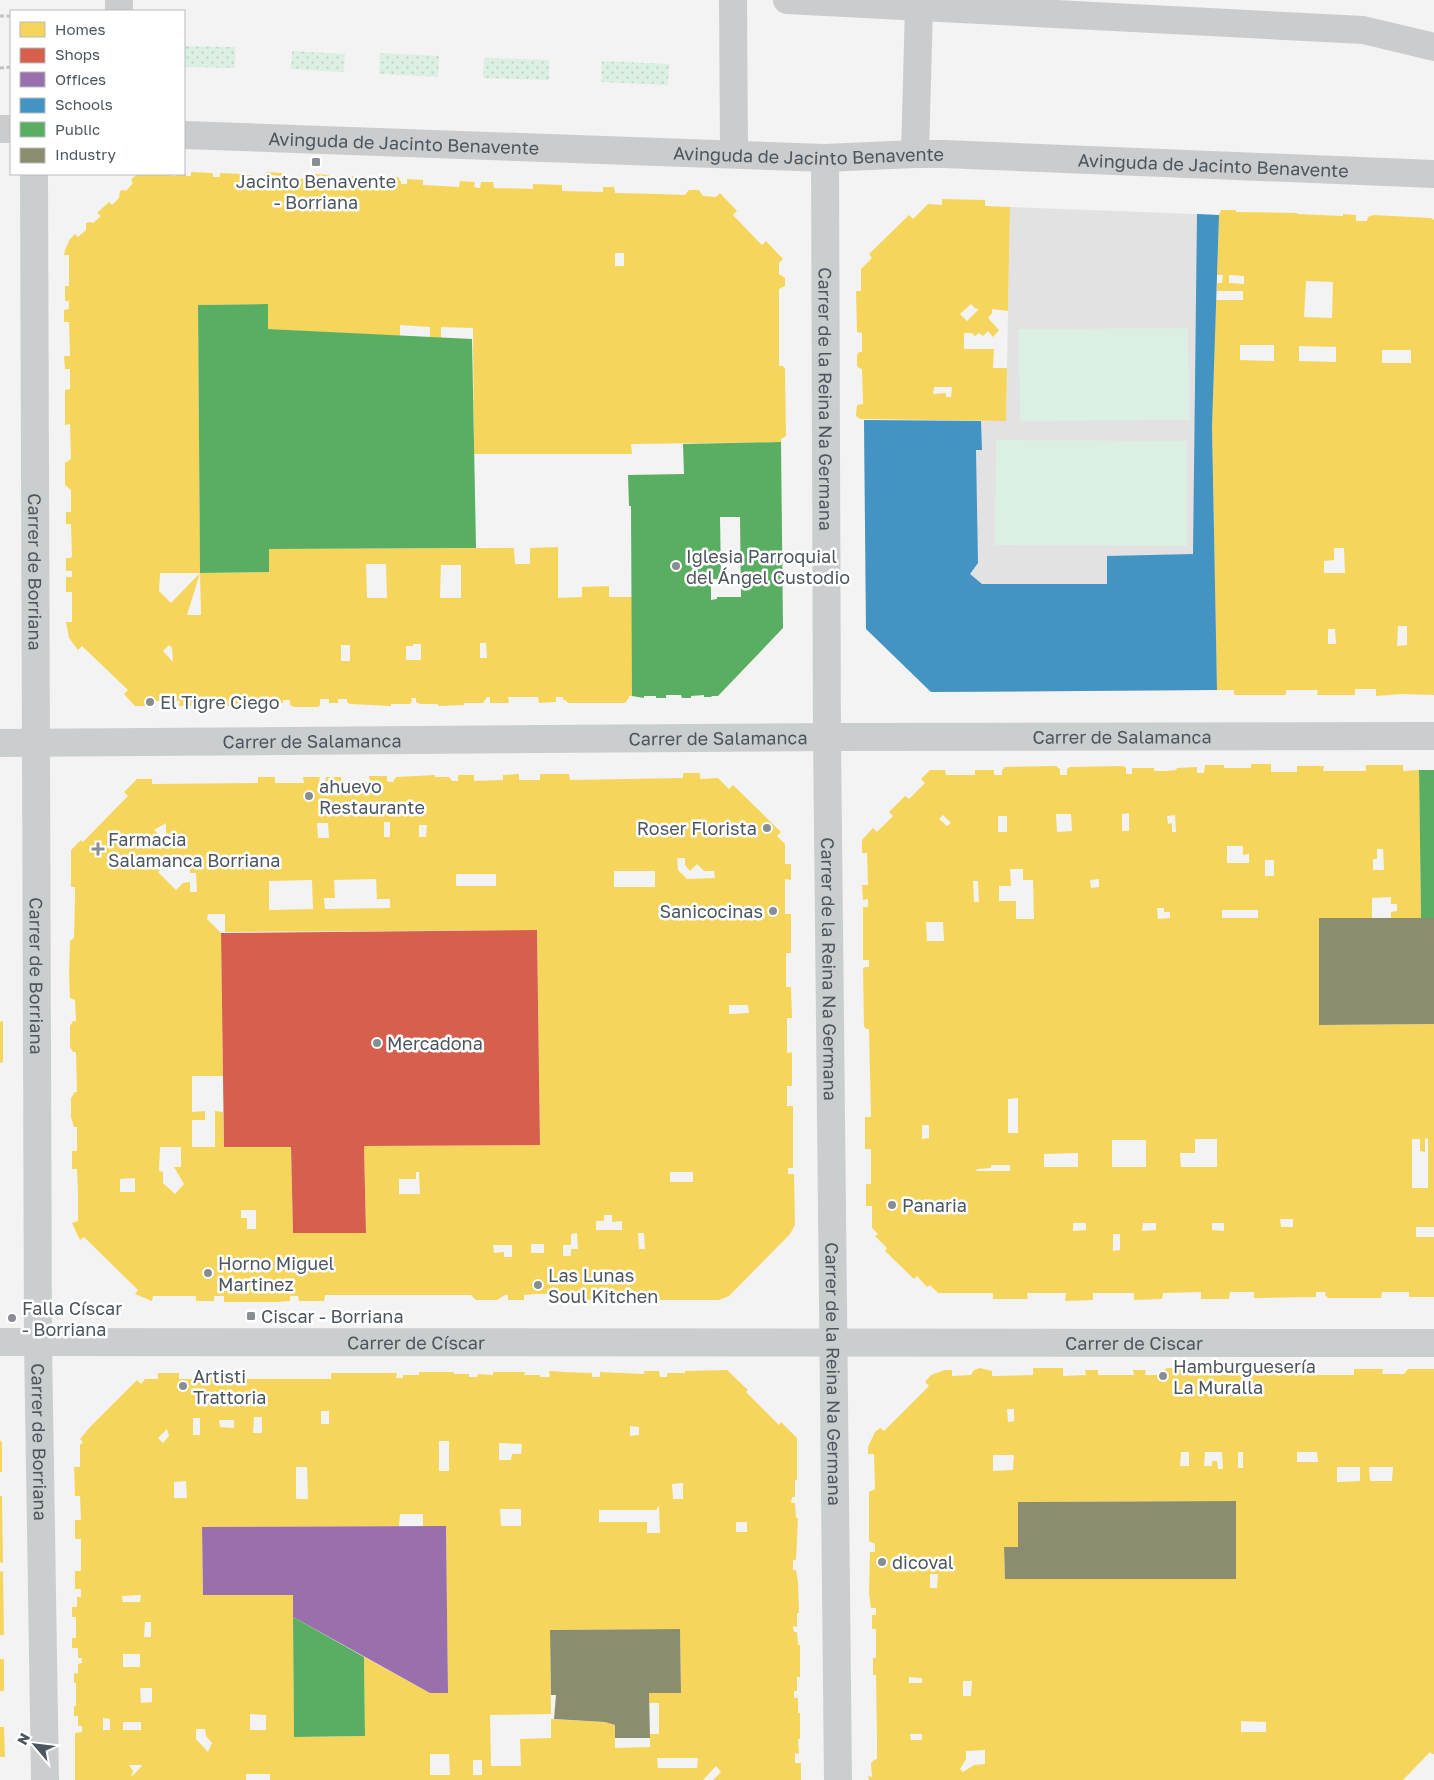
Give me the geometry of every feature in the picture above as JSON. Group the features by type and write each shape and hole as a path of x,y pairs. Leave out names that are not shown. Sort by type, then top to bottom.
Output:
{"main road":[{"path":"734,0 734,153"},
{"path":"787,0 1363,30 1434,47"},
{"path":"915,154 919,7"},
{"name":"Avinguda de Jacinto Benavente","path":"185,135 734,153 825,158 915,154 1434,174"}],"street":[{"name":"Carrer de la Reina Na Germana","path":"825,158 827,738 838,1780"},
{"name":"Carrer de Borriana","path":"34,175 38,1342 45,1780"},
{"name":"Carrer de Salamanca","path":"0,743 1434,736"},
{"name":"Carrer de Císcar","path":"0,1342 832,1343"},
{"name":"Carrer de Ciscar","path":"832,1343 1434,1343"}],"shaded area":[{"path":"1010,207 1219,215 1216,300 1217,690 931,692 866,629 864,420 1006,421"}],"green space":[{"path":"185,46 235,47 235,68 185,67"},
{"path":"292,51 345,54 344,72 291,69"},
{"path":"380,53 439,56 438,77 379,74"},
{"path":"484,58 549,60 549,80 483,78"},
{"path":"602,61 669,64 668,85 601,82"},
{"path":"1188,328 1189,420 1020,421 1019,329"},
{"path":"996,440 1187,441 1187,546 995,545"}],"building: Homes":[{"path":"191,172 213,173 213,177 220,177 220,173 242,174 241,178 247,179 247,175 266,179 266,172 282,173 281,178 314,179 314,174 330,175 330,182 338,182 337,178 340,176 398,177 401,184 407,184 407,179 423,180 423,185 459,187 460,181 475,182 474,187 477,188 480,188 481,182 493,182 494,188 533,189 533,184 562,185 562,191 603,192 603,187 614,187 615,193 685,195 689,190 699,190 703,196 716,197 720,193 737,211 733,215 762,245 766,241 783,259 779,263 779,274 785,278 785,286 779,289 779,366 783,366 785,369 786,436 781,439 781,442 631,444 632,454 474,454 473,328 441,327 441,338 430,337 430,327 400,325 400,336 268,329 268,304 198,305 200,573 269,572 269,549 514,548 515,564 530,564 530,548 558,547 558,598 582,597 582,587 609,586 609,597 632,597 632,696 629,696 625,703 569,703 563,697 556,697 556,702 539,703 538,697 508,697 509,703 490,703 490,697 487,697 483,703 438,706 438,704 420,704 416,702 416,698 411,698 410,704 391,704 391,706 350,704 347,702 347,699 338,699 338,703 329,703 329,699 320,699 318,707 294,707 290,705 290,700 283,700 283,703 274,703 274,700 267,700 267,705 251,706 205,706 204,700 198,700 198,706 179,706 180,701 152,701 152,706 135,706 124,694 128,690 82,646 78,650 69,638 66,622 72,622 72,592 66,592 66,577 72,577 72,571 66,571 66,558 71,558 72,556 71,524 66,524 66,512 71,512 71,490 65,485 65,463 71,459 70,424 65,425 65,390 70,389 70,369 65,369 64,356 70,356 69,322 64,322 64,310 69,309 69,301 65,301 65,286 69,286 69,255 64,255 65,250 70,239 75,234 78,237 86,230 86,223 93,223 101,216 97,213 109,202 112,205 119,198 120,191 126,191 133,183 131,180 135,176 175,176 185,175 186,173 186,176 191,176","holes":["615,253 624,253 624,266 615,266","366,564 386,564 387,598 367,598","441,565 461,565 461,598 440,598","160,573 200,573 171,603 159,591","200,573 201,615 187,615","480,643 486,643 487,658 480,658","413,644 421,644 421,660 406,660 406,646 413,646","169,645 172,648 173,662 163,651","341,645 350,645 350,661 341,661"]},
{"path":"942,199 985,200 985,206 1010,207 1008,311 992,309 992,313 988,318 999,330 993,337 988,331 983,336 979,333 975,336 972,333 964,333 964,349 994,349 993,368 1007,368 1006,421 860,419 856,416 857,405 863,404 862,369 857,366 857,355 859,352 862,352 862,333 857,332 856,291 861,291 861,269 872,258 869,254 909,215 913,219 928,204 942,205","holes":["971,304 976,309 979,309 967,321 960,314","934,387 952,387 951,397 946,397 946,393 933,394"]},
{"path":"1221,210 1236,210 1236,212 1356,215 1356,221 1367,221 1368,217 1373,215 1431,218 1434,220 1434,695 1402,694 1376,696 1376,689 1355,689 1355,695 1317,695 1318,690 1286,690 1286,695 1234,695 1234,690 1217,690 1212,427 1216,300 1243,300 1243,291 1217,291 1217,283 1222,283 1223,275 1217,275 1219,215","holes":["1229,275 1244,276 1244,284 1229,283","1306,281 1333,282 1332,318 1304,317","1240,345 1274,345 1274,361 1240,360","1299,346 1336,347 1336,362 1299,361","1382,350 1411,350 1411,363 1382,363","1334,548 1344,548 1345,573 1324,573 1324,561 1334,560","1398,626 1407,626 1407,645 1397,646","1328,629 1335,629 1336,644 1328,644"]},
{"path":"1251,764 1271,764 1271,772 1297,772 1297,766 1324,766 1323,771 1366,771 1366,765 1403,765 1403,771 1419,770 1421,918 1391,918 1391,912 1397,911 1397,904 1391,904 1391,897 1372,898 1372,918 1319,918 1319,1025 1434,1024 1434,1227 1416,1227 1416,1237 1434,1237 1434,1297 1409,1297 1409,1292 1382,1292 1381,1298 1328,1298 1325,1295 1326,1292 1316,1292 1316,1297 1254,1298 1254,1292 1230,1292 1229,1299 1201,1299 1201,1292 1163,1293 1162,1299 1134,1300 1134,1293 1093,1293 1093,1300 1065,1301 1066,1293 1027,1293 1028,1299 993,1299 993,1293 938,1293 930,1285 927,1287 917,1276 914,1279 885,1251 887,1248 875,1236 878,1234 872,1228 872,1206 866,1206 866,1184 871,1184 871,1149 865,1149 865,1117 871,1117 869,1029 866,1029 864,1026 863,969 869,967 869,960 863,960 863,907 868,907 868,899 863,900 862,885 868,885 867,853 862,853 862,840 873,828 877,832 893,816 889,812 905,796 909,799 925,783 921,779 930,770 945,770 946,775 975,775 975,770 994,770 994,775 1002,775 1002,770 1005,767 1056,766 1060,769 1060,775 1067,775 1067,769 1070,767 1123,766 1126,768 1126,774 1132,774 1132,768 1154,768 1154,771 1165,771 1197,767 1197,773 1204,773 1205,765 1224,765 1224,768 1251,768","holes":["1129,813 1129,831 1122,831 1122,814","1056,814 1071,814 1072,831 1057,832","943,815 951,823 947,826 939,819","1175,815 1176,832 1172,832 1172,823 1168,824 1167,816","998,816 1007,816 1007,832 998,832","1227,846 1243,846 1243,855 1249,854 1249,863 1227,863","1377,849 1383,849 1384,870 1373,870 1373,859 1377,859","1265,860 1274,860 1274,876 1265,876","1010,869 1023,869 1023,880 1033,880 1034,919 1016,919 1016,901 999,901 999,886 1011,886","1099,879 1099,887 1091,888 1090,880","973,881 978,881 979,902 974,902","1157,908 1164,908 1164,912 1170,912 1170,918 1158,919","1222,910 1258,910 1258,918 1222,918","926,922 943,922 944,941 927,941","1018,1098 1018,1133 1008,1133 1008,1099","922,1125 929,1125 929,1138 922,1139","1425,1138 1428,1139 1428,1188 1412,1188 1412,1139 1420,1139 1420,1151 1425,1152","1195,1139 1217,1139 1217,1167 1181,1167 1180,1153 1195,1153","1112,1140 1146,1140 1146,1167 1112,1167","1078,1153 1078,1167 1044,1167 1044,1154","991,1165 1010,1165 1010,1171 977,1171 976,1169 991,1168","1280,1219 1293,1219 1293,1227 1281,1227","1073,1223 1086,1223 1086,1230 1073,1231","1143,1223 1156,1223 1156,1230 1142,1231","1212,1223 1224,1223 1224,1231 1212,1230","1113,1234 1120,1234 1120,1250 1113,1251"]},
{"path":"683,773 700,773 700,779 718,778 729,789 733,785 781,832 777,836 785,844 785,864 791,864 791,880 785,879 785,914 791,914 791,953 786,953 786,987 791,987 792,1018 787,1018 787,1053 792,1052 792,1086 787,1086 787,1106 793,1106 793,1168 788,1168 788,1174 794,1174 795,1225 790,1234 729,1296 719,1300 650,1300 650,1294 642,1294 642,1300 625,1300 625,1295 594,1294 595,1300 575,1300 575,1295 568,1294 569,1300 554,1300 553,1294 536,1294 524,1295 524,1300 508,1300 508,1295 505,1295 497,1300 476,1300 471,1295 325,1295 324,1301 299,1301 298,1296 290,1296 290,1301 224,1302 224,1296 214,1296 214,1301 196,1301 196,1296 153,1296 152,1301 135,1294 138,1290 84,1237 80,1240 72,1223 78,1221 78,1193 77,1169 72,1169 72,1151 77,1151 77,1127 74,1127 71,1117 71,1098 77,1092 76,1052 73,1052 70,1047 70,1026 73,1021 76,1021 75,1000 70,998 69,974 70,941 74,938 75,898 75,887 71,887 71,850 81,840 83,842 128,796 124,792 137,779 152,779 152,784 258,783 258,777 275,777 275,783 304,783 303,777 320,777 319,782 325,782 326,777 341,777 342,782 370,782 369,776 387,776 387,781 393,782 396,777 435,775 435,777 449,777 452,781 458,781 458,775 474,775 474,781 503,780 503,775 519,774 519,780 540,780 540,774 569,774 570,780 683,778","holes":["384,822 390,822 390,837 384,837","166,823 166,836 163,838 154,830","317,823 328,823 329,838 318,838","419,825 427,825 426,837 419,837","173,855 190,856 190,873 196,873 197,892 190,892 190,882 183,883 176,890 158,872","677,858 685,858 685,865 690,871 697,864 704,871 714,871 715,878 687,879 678,870","614,871 655,871 655,887 614,887","456,874 496,874 496,886 456,886","376,879 377,899 390,899 390,908 325,909 324,898 335,898 334,880","312,880 313,909 269,910 269,881","208,914 225,914 225,932 537,930 540,1145 364,1146 366,1233 293,1233 291,1147 224,1147 223,1112 215,1111 215,1147 192,1147 192,1120 205,1120 205,1111 192,1112 192,1076 223,1076 221,933 207,919","729,1005 748,1005 749,1013 729,1014","160,1147 181,1147 181,1167 174,1167 184,1184 175,1194 163,1183 163,1172 159,1171","416,1172 419,1172 420,1194 399,1194 399,1179 416,1179","670,1172 693,1172 693,1182 670,1182","135,1178 135,1192 120,1192 120,1179","241,1210 256,1210 256,1229 247,1229 247,1218 241,1218","604,1215 612,1215 612,1222 622,1221 622,1230 596,1230 596,1221 604,1221","577,1233 578,1249 571,1249 571,1256 563,1256 563,1245 571,1245 571,1234","638,1233 644,1233 645,1249 639,1249","531,1244 544,1244 544,1253 531,1253","493,1245 512,1245 512,1257 504,1257 504,1252 494,1253"]},
{"path":"3,1021 3,1062 0,1063 0,1022"},
{"path":"980,1368 992,1371 992,1376 995,1376 1033,1375 1033,1368 1063,1368 1063,1376 1086,1375 1085,1370 1098,1370 1098,1375 1134,1375 1133,1370 1146,1370 1145,1375 1163,1375 1167,1368 1194,1368 1198,1375 1354,1375 1354,1369 1383,1369 1382,1374 1404,1374 1408,1369 1434,1369 1434,1754 1430,1752 1403,1780 869,1780 868,1776 872,1777 871,1763 877,1759 877,1740 876,1675 873,1675 873,1658 876,1658 876,1629 872,1629 872,1615 876,1615 876,1608 871,1608 869,1593 870,1552 875,1552 875,1544 869,1541 869,1492 875,1489 874,1454 868,1454 868,1447 875,1432 880,1428 884,1431 929,1386 925,1382 931,1375 945,1370 952,1370 952,1376 971,1375 974,1370","holes":["1007,1409 1014,1409 1014,1421 1008,1422","1181,1452 1189,1452 1189,1466 1180,1466","1205,1452 1222,1452 1223,1469 1218,1469 1217,1461 1212,1461 1212,1466 1204,1466","1238,1452 1243,1452 1243,1468 1238,1468","1297,1452 1317,1452 1318,1462 1297,1462","993,1455 1014,1455 1013,1470 993,1471","1337,1467 1360,1467 1360,1481 1337,1482","1369,1467 1393,1467 1392,1481 1370,1481","1236,1501 1236,1579 1005,1579 1004,1547 1018,1547 1018,1502","930,1574 938,1574 937,1588 930,1588","909,1677 922,1678 922,1683 909,1683","963,1681 972,1681 971,1696 963,1696","1241,1721 1266,1722 1266,1732 1241,1732","910,1734 922,1734 922,1740 911,1740","985,1750 985,1764 974,1765 963,1772 960,1769 966,1759 966,1751"]},
{"path":"727,1370 748,1390 746,1392 779,1425 781,1422 797,1438 797,1480 795,1480 795,1497 792,1497 791,1503 795,1503 796,1518 798,1518 796,1560 793,1560 793,1570 796,1570 798,1582 799,1613 797,1613 797,1627 793,1626 793,1628 794,1632 797,1632 798,1645 800,1645 800,1677 797,1677 797,1691 794,1691 794,1698 798,1698 798,1713 800,1713 799,1754 795,1753 795,1763 801,1763 801,1780 713,1780 721,1772 716,1766 703,1780 270,1780 270,1774 246,1774 246,1780 75,1780 75,1733 82,1732 82,1726 78,1726 78,1716 74,1716 76,1683 74,1683 74,1673 78,1674 78,1664 82,1663 82,1658 78,1658 78,1648 72,1648 72,1638 76,1638 76,1617 72,1617 72,1607 77,1607 77,1597 81,1597 81,1589 75,1589 75,1571 81,1571 81,1539 75,1539 75,1520 81,1520 80,1496 75,1496 74,1467 80,1467 80,1445 83,1442 80,1439 137,1380 141,1384 145,1379 158,1379 158,1373 179,1373 179,1379 206,1379 207,1375 211,1373 242,1373 244,1379 331,1379 331,1373 397,1373 396,1378 403,1378 403,1375 419,1375 419,1372 454,1372 454,1374 469,1374 469,1377 477,1377 478,1374 493,1375 493,1372 525,1372 524,1375 550,1377 549,1371 592,1373 592,1377 600,1377 600,1372 644,1374 644,1371 659,1371 660,1377 667,1377 667,1373 685,1373 685,1371","holes":["321,1411 329,1411 329,1424 321,1424","254,1417 262,1417 262,1433 253,1433","193,1418 200,1418 200,1435 193,1435","219,1420 234,1420 234,1428 220,1427","630,1426 639,1427 639,1435 630,1436","167,1429 169,1436 163,1443 158,1438","439,1441 449,1441 449,1471 439,1471","499,1443 522,1444 521,1454 512,1454 511,1460 499,1460","296,1467 307,1467 308,1499 296,1499","186,1481 187,1498 174,1498 174,1482","683,1483 683,1499 673,1499 672,1484","659,1506 660,1533 647,1533 647,1522 599,1522 599,1510 656,1510","500,1509 521,1509 521,1526 501,1526","400,1514 423,1514 423,1527 446,1526 448,1693 430,1693 364,1657 365,1736 294,1737 293,1595 203,1595 202,1527 399,1526","736,1522 747,1522 747,1532 736,1532","141,1595 140,1602 123,1602 122,1596","145,1622 151,1622 151,1637 144,1637","680,1629 681,1693 649,1693 649,1703 659,1703 659,1734 650,1734 650,1747 615,1748 615,1725 605,1722 551,1719 551,1738 520,1739 521,1766 491,1766 490,1715 551,1714 550,1630","123,1654 140,1654 140,1667 123,1667","140,1688 152,1688 152,1702 141,1703","250,1714 266,1715 266,1730 250,1730","103,1718 110,1719 110,1730 103,1730","123,1722 141,1722 141,1730 123,1730","196,1729 205,1729 206,1736 212,1743 208,1752 196,1739","430,1754 449,1754 450,1775 430,1775","657,1758 698,1758 697,1768 658,1768","473,1760 482,1760 482,1775 473,1775","129,1765 142,1766 131,1777 133,1771"]},
{"path":"0,1440 2,1443 2,1472 0,1472"},
{"path":"0,1496 2,1496 3,1563 0,1562"},
{"path":"3,1571 4,1635 0,1635 0,1572"},
{"path":"0,1659 4,1659 4,1691 0,1691"},
{"path":"0,1727 4,1727 5,1757 0,1757"}],"building: Shops":[{"path":"537,930 540,1145 364,1146 366,1233 293,1233 291,1147 224,1147 221,933"}],"building: Offices":[{"path":"446,1526 448,1693 430,1693 293,1617 293,1595 203,1595 202,1527"}],"building: Schools":[{"path":"1197,214 1219,215 1212,427 1217,690 931,692 866,629 864,420 981,421 982,450 976,450 978,563 970,574 982,584 1107,584 1107,556 1193,554"}],"building: Public":[{"path":"268,304 268,329 472,339 476,548 269,549 269,572 200,573 198,305"},
{"name":"Iglesia Parroquial del Ángel Custodio","path":"781,442 783,628 718,696 704,697 704,695 682,698 681,695 666,695 666,698 644,696 644,698 632,696 631,506 629,506 628,475 684,474 683,444","holes":["720,517 740,517 741,597 717,597 717,599 711,600 711,579 721,579"]},
{"path":"1419,770 1434,770 1434,918 1421,918"},
{"path":"293,1617 364,1657 365,1736 294,1737"}],"building: Industry":[{"path":"1319,918 1434,918 1434,1024 1319,1025"},
{"path":"1236,1501 1236,1579 1005,1579 1004,1547 1018,1547 1018,1502"},
{"path":"680,1629 681,1693 649,1693 650,1738 615,1738 615,1725 605,1722 554,1719 556,1695 551,1695 550,1630"}],"place":[{"name":"Jacinto Benavente - Borriana","path":"316,162"},
{"name":"Iglesia Parroquial del Ángel Custodio","path":"676,566"},
{"name":"El Tigre Ciego","path":"150,702"},
{"name":"ahuevo Restaurante","path":"309,796"},
{"name":"Roser Florista","path":"767,828"},
{"name":"Farmacia Salamanca Borriana","path":"98,849"},
{"name":"Sanicocinas","path":"773,911"},
{"name":"Mercadona","path":"377,1043"},
{"name":"Panaria","path":"892,1205"},
{"name":"Horno Miguel Martinez","path":"208,1273"},
{"name":"Las Lunas Soul Kitchen","path":"538,1285"},
{"name":"Ciscar - Borriana","path":"251,1316"},
{"name":"Falla Císcar - Borriana","path":"12,1318"},
{"name":"Hamburguesería La Muralla","path":"1163,1376"},
{"name":"Artisti Trattoria","path":"183,1386"},
{"name":"dicoval","path":"882,1562"}]}
